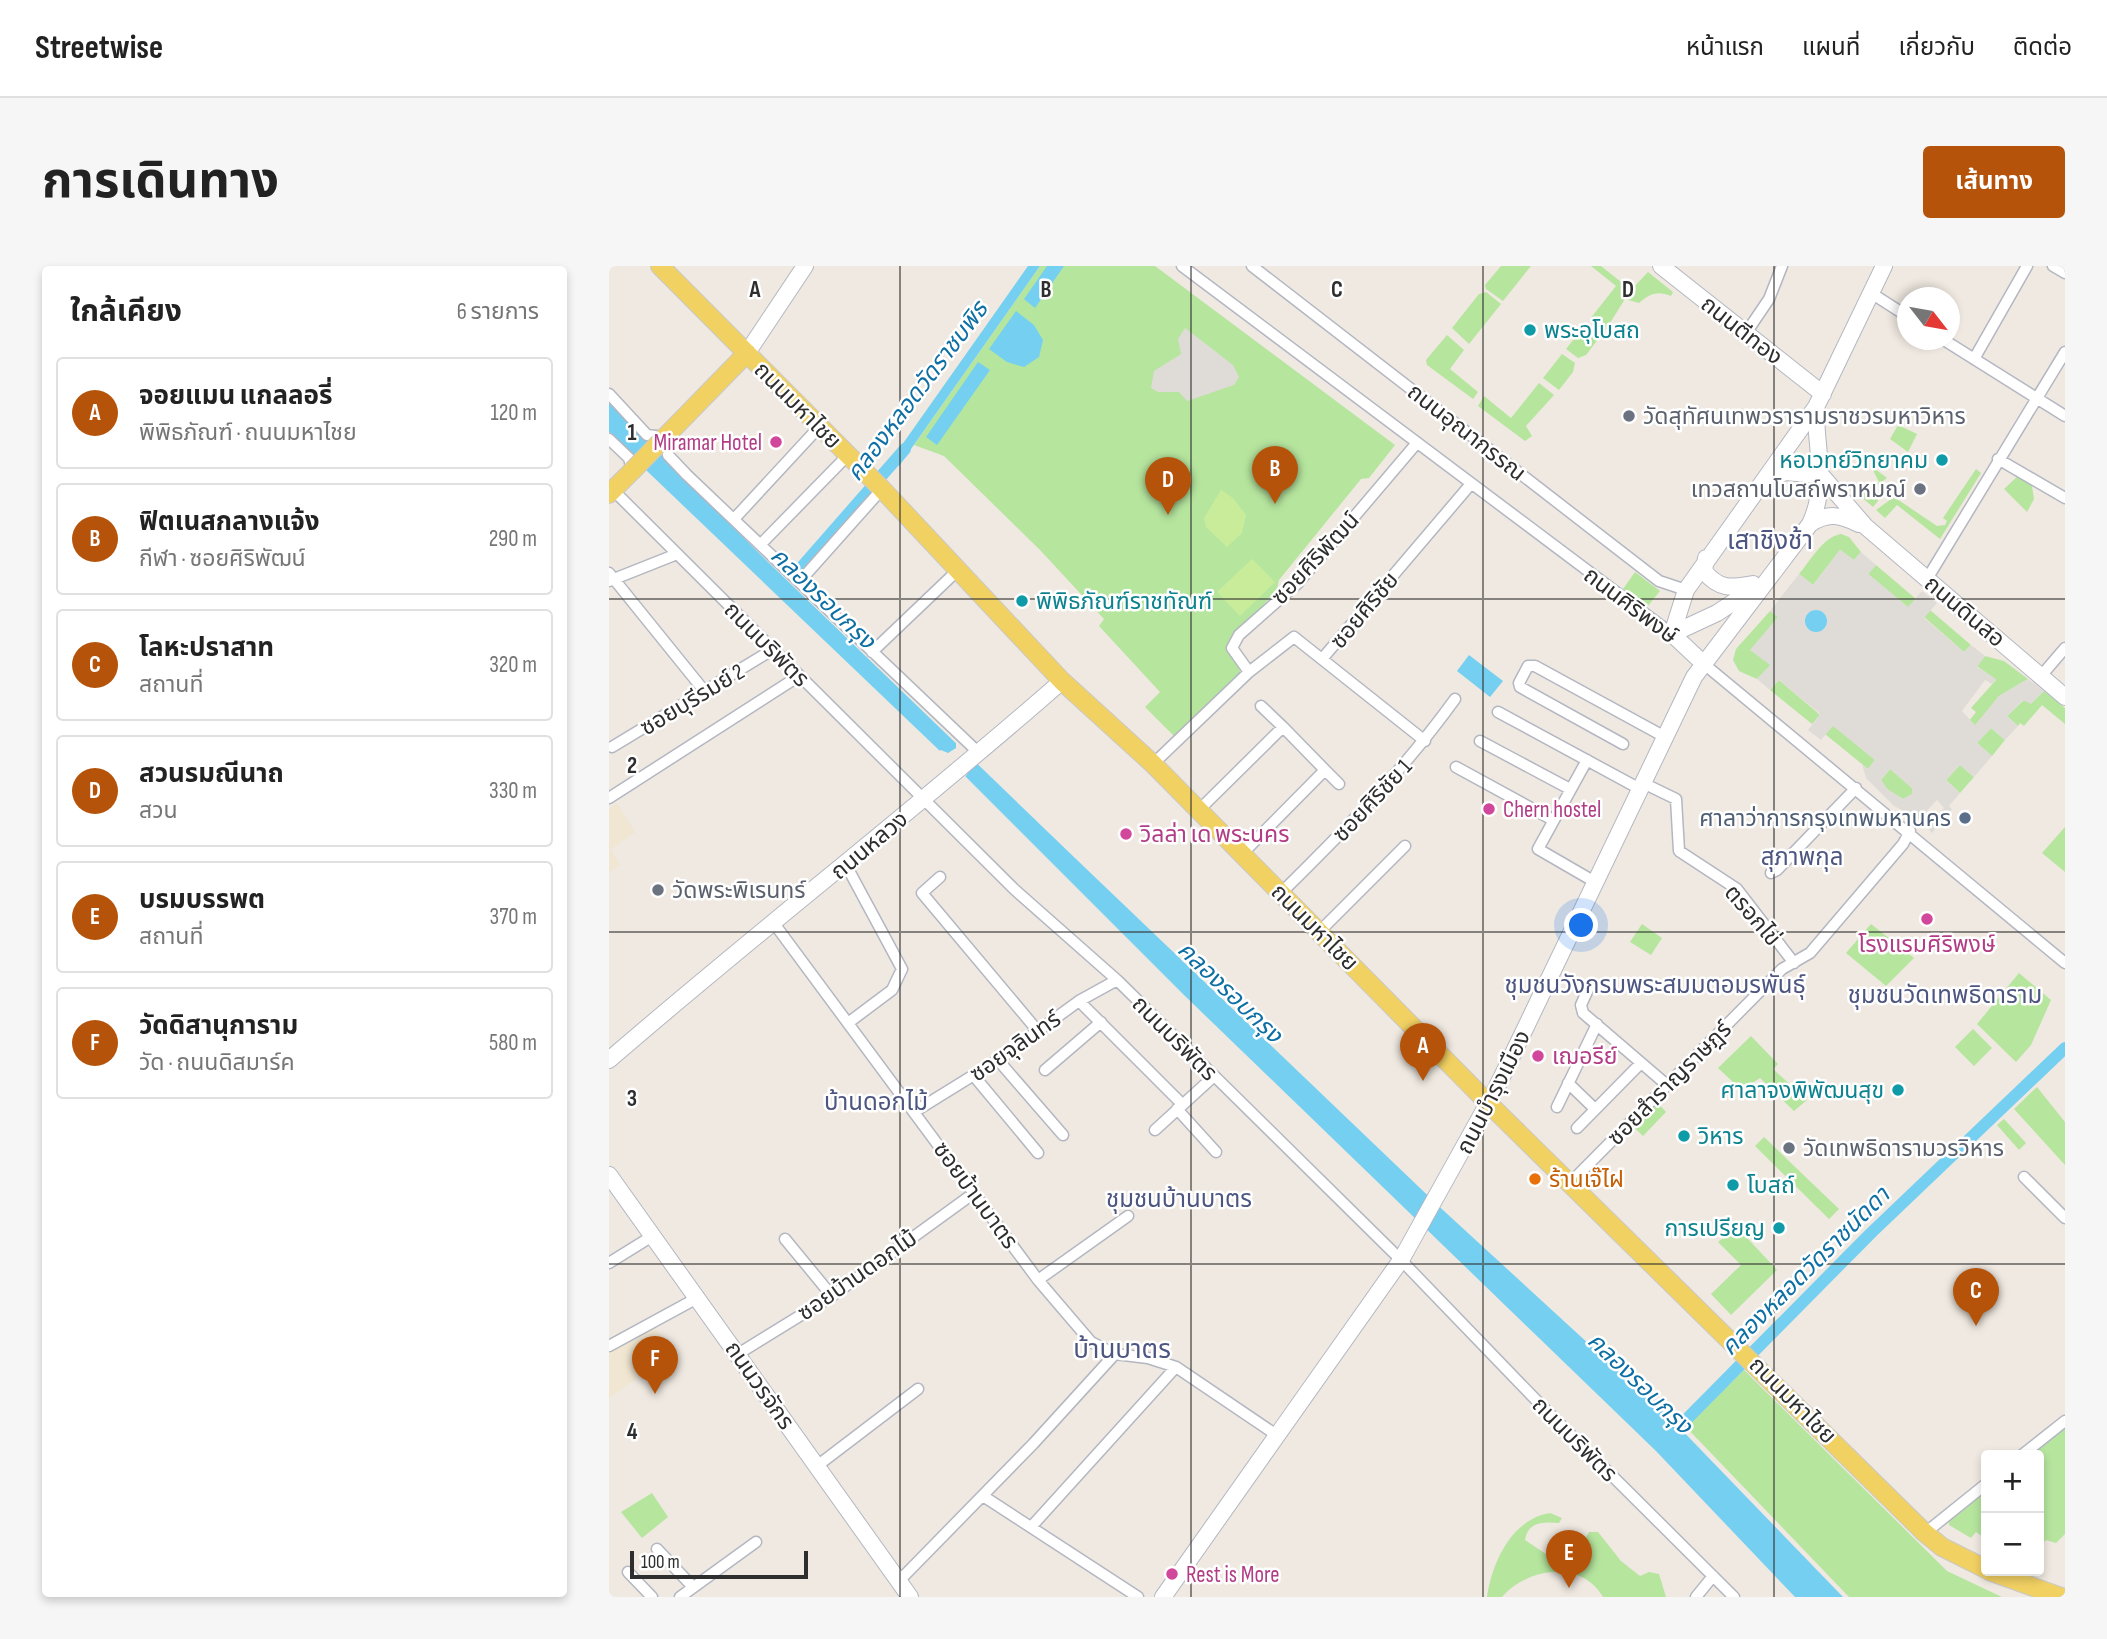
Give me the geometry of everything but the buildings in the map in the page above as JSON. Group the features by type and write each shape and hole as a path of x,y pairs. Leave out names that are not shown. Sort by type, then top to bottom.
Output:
{"main road":[{"name":"ถนนมหาไชย","path":"660,266 877,483 1062,681 1153,764 1489,1103 1748,1355 1925,1533 1942,1547 1981,1566"},
{"path":"610,490 632,471 747,353 805,266"},
{"name":"ถนนตีทอง","path":"1661,266 1746,333 1819,400"},
{"name":"ถนนบำรุงเมือง","path":"1672,634 1686,590 1706,558 1819,400 1884,266"},
{"name":"ถนนบำรุงเมือง","path":"1163,1597 1401,1260 1489,1103 1694,677 1763,582 1810,524 1819,504 1821,475 1815,436 1819,400"},
{"path":"1758,485 1785,472 1821,475"},
{"name":"ถนนดินสอ","path":"1821,475 1865,526 2065,697"},
{"name":"ถนนดินสอ","path":"1810,524 1822,516 1833,514 1865,526"},
{"path":"1706,558 1704,571 1713,582 1727,589 1763,582"},
{"path":"1672,634 1717,613 1763,582"},
{"name":"ถนนศิริพงษ์","path":"1672,634 1704,664"},
{"name":"ถนนหลวง","path":"609,1060 718,965 846,865 980,754 1062,681"},
{"name":"ถนนวรจักร","path":"609,1175 699,1297 910,1597"},
{"name":"ถนนมหาไชย","path":"2001,1576 2061,1597"},
{"path":"2009,1580 2016,1597"},
{"path":"2061,1597 2065,1593"}],"street":[{"name":"ถนนศิริพงษ์","path":"1182,266 1470,485 1672,634"},
{"name":"ถนนอุณากรรณ","path":"1252,266 1654,578 1686,590"},
{"path":"1746,333 1769,299 1782,266"},
{"path":"1974,359 2027,266"},
{"path":"2053,266 2065,272"},
{"path":"1871,293 1897,310"},
{"path":"1960,350 2065,416"},
{"path":"1927,579 2065,352"},
{"path":"609,394 647,435 665,437 668,455 980,754"},
{"path":"734,519 820,426"},
{"path":"609,439 629,458 632,471"},
{"name":"ซอยศิริพัฒน์","path":"1249,672 1234,655 1232,648 1239,635 1298,583 1416,444"},
{"path":"761,544 848,455"},
{"path":"1998,459 2065,498"},
{"path":"800,580 877,483"},
{"name":"ซอยศิริชัย","path":"1153,764 1249,672 1294,637 1322,659 1470,485"},
{"name":"ถนนบริพัตร","path":"610,490 1014,889 1117,980 1401,1260 1734,1597"},
{"path":"677,554 611,578 706,692"},
{"path":"872,652 958,570"},
{"path":"2041,676 2065,648"},
{"name":"ซอยบุรีรมย์ 2","path":"612,747 772,650"},
{"path":"1322,659 1425,741"},
{"name":"ถนนศิริพงษ์","path":"1704,664 1910,831 2065,963"},
{"path":"1623,744 1520,687 1519,683 1528,666 1535,666 1665,737"},
{"path":"609,799 799,676"},
{"name":"ซอยศิริชัย 1","path":"1281,893 1369,807 1425,741 1455,699"},
{"path":"1261,706 1339,784"},
{"path":"1498,712 1642,786"},
{"path":"1199,810 1283,727"},
{"path":"1480,741 1570,789"},
{"path":"1587,760 1538,849 1595,882"},
{"path":"1456,767 1553,820"},
{"path":"1242,853 1325,770"},
{"name":"ตรอกไข่","path":"1642,786 1676,799 1679,851 1737,889 1794,962"},
{"path":"1771,873 1777,870 1856,788"},
{"name":"ซอยสำราญราษฎร์","path":"1570,1183 1782,970 1810,953 1900,848 1910,831"},
{"path":"1319,932 1405,846"},
{"path":"846,865 902,969 892,990 848,1023"},
{"path":"940,877 922,893 1037,1030"},
{"name":"ซอยบ้านบาตร","path":"773,922 1038,1280 1091,1342 1115,1354 1148,1358 1176,1367 1278,1436"},
{"name":"ซอยจุลินทร์","path":"914,1112 998,1060 1079,1001 1117,980"},
{"path":"1588,987 1581,1009 1667,1085"},
{"path":"1079,1001 1180,1107 1216,1152"},
{"path":"1045,1070 1101,1023"},
{"path":"1557,1107 1597,1024"},
{"path":"998,1060 1063,1135"},
{"path":"1577,1128 1641,1063"},
{"path":"974,1076 1038,1153"},
{"path":"1155,1130 1213,1077"},
{"path":"1568,1083 1595,1109"},
{"path":"2024,1177 2065,1218"},
{"name":"ซอยบ้านดอกไม้","path":"738,1354 832,1296 974,1193"},
{"path":"1038,1280 1128,1216"},
{"path":"609,1264 654,1235"},
{"path":"785,1239 832,1296"},
{"path":"609,1346 699,1297"},
{"path":"899,1581 983,1496 1115,1354"},
{"path":"1031,1527 1176,1367"},
{"path":"817,1466 918,1389"},
{"path":"2028,1450 2065,1421"},
{"path":"1925,1533 1981,1488"},
{"path":"983,1496 1138,1597"},
{"path":"680,1597 756,1542"},
{"path":"657,1549 693,1587"},
{"path":"628,1572 652,1597"},
{"path":"1696,1597 1713,1576"}],"shaded area":[{"path":"1185,328 1233,365 1239,377 1234,385 1187,401 1179,392 1158,392 1151,388 1154,371 1181,354 1178,339"},
{"path":"1840,550 1854,560 1861,552 1876,565 1868,574 1908,607 1922,591 1937,603 1924,618 1964,652 1971,645 1985,656 1977,667 1996,679 1992,684 1985,680 1962,711 1975,725 1999,696 2028,679 2044,691 2031,704 2023,700 2007,716 2018,726 2005,740 1991,728 1977,743 1992,756 1974,777 1960,765 1946,780 1960,793 1949,806 1952,809 1932,833 1926,826 1944,808 1937,800 1919,819 1894,806 1866,778 1862,764 1868,769 1875,760 1833,726 1821,740 1808,730 1820,714 1779,680 1770,690 1757,679 1770,665 1750,650 1778,617 1770,611 1799,574 1813,585","holes":["1890,769 1912,788 1912,794 1903,799 1887,789 1881,780"]},
{"path":"617,803 635,832 611,849 620,865 609,872 609,809"},
{"path":"654,1326 673,1354 609,1398 609,1352"}],"green space":[{"path":"1040,266 1155,266 1395,445 1369,478 1361,479 1279,580 1277,589 1229,646 1242,676 1177,739 1145,707 1160,692 1099,626 1104,619 1040,550 944,456 914,445"},
{"path":"1501,266 1531,266 1503,301 1486,289 1485,285"},
{"path":"1591,266 1601,266 1631,290 1648,272 1673,292 1671,296 1653,294 1639,303 1625,299 1605,331 1590,319 1616,286"},
{"path":"1486,292 1501,304 1469,344 1452,328 1479,294"},
{"path":"1585,325 1599,338 1586,355 1578,358 1566,349"},
{"path":"1447,335 1464,350 1450,369 1478,392 1473,399 1427,365 1426,360"},
{"path":"1562,354 1575,363 1573,372 1559,390 1543,378"},
{"path":"1539,383 1554,395 1526,426 1532,436 1525,441 1478,406 1484,396 1511,418"},
{"path":"1898,425 1917,434 1908,452 1890,439"},
{"path":"1871,466 1887,478 1875,487 1878,501 1873,507 1860,496 1879,482"},
{"path":"1976,469 1981,473 1940,539 1897,505 1885,518 1876,510 1894,497 1937,526 1945,525 1947,521 1943,518"},
{"path":"2020,474 2031,480 2034,499 2027,512 2004,489"},
{"path":"1221,490 1233,498 1246,515 1242,533 1227,547 1206,527 1204,518"},
{"path":"1841,534 1849,537 1861,552 1854,560 1840,550 1813,585 1799,574 1823,544"},
{"path":"1252,559 1275,582 1240,616 1217,592"},
{"path":"1876,565 1916,599 1909,608 1868,574"},
{"path":"1635,572 1660,591 1647,607 1623,589"},
{"path":"1930,610 1971,645 1964,652 1924,617"},
{"path":"1770,611 1778,617 1772,625 1770,666 1757,679 1739,671 1733,660 1736,649"},
{"path":"1985,656 2004,661 2028,679 1999,696 1975,726 1969,721 1976,712 1971,708 1996,680 1977,666"},
{"path":"1779,680 1820,715 1812,724 1770,690"},
{"path":"2044,691 2065,708 2065,724 2042,705 2024,726 2020,723 2018,726 2007,716 2024,700 2031,703"},
{"path":"1833,725 1875,760 1868,769 1825,734"},
{"path":"1991,728 2005,740 1992,756 1977,743"},
{"path":"1960,765 1974,777 1960,793 1946,780"},
{"path":"1890,769 1912,788 1912,794 1903,799 1887,789 1881,780"},
{"path":"2065,827 2065,872 2042,853"},
{"path":"1642,924 1662,938 1651,955 1630,942"},
{"path":"1871,924 1914,958 1886,986 1846,953"},
{"path":"2019,973 2051,1000 2031,1045 2016,1062 1977,1024"},
{"path":"1973,1029 1992,1048 1974,1066 1955,1047"},
{"path":"1751,1036 1778,1064 1773,1069 1807,1100 1794,1111 1760,1078 1746,1087 1734,1083 1718,1068"},
{"path":"2037,1087 2065,1122 2065,1165 2014,1109"},
{"path":"1658,1103 1666,1112 1643,1136 1634,1127"},
{"path":"2004,1119 2026,1143 2019,1150 1997,1125"},
{"path":"1764,1137 1839,1209 1829,1219 1755,1146"},
{"path":"1737,1227 1777,1270 1731,1315 1711,1294 1741,1265 1718,1242"},
{"path":"1744,1370 1947,1571 2002,1597 1849,1597 1686,1427"},
{"path":"2065,1428 2065,1534 2056,1543 2046,1540 2044,1542 2044,1450 2038,1450"},
{"path":"652,1493 668,1517 642,1538 621,1512"},
{"path":"1981,1496 1981,1536 1976,1532 1971,1538 1949,1525 1949,1521"},
{"path":"1550,1513 1562,1518 1559,1523 1533,1526 1525,1540 1549,1556 1567,1561 1575,1557 1589,1532 1598,1532 1621,1561 1640,1576 1649,1572 1659,1574 1666,1597 1603,1597 1593,1585 1581,1577 1554,1572 1525,1579 1502,1597 1487,1597 1494,1570 1506,1544 1525,1524"}],"water":[{"path":"1028,266 1040,266 899,466 892,459"},
{"path":"1047,266 1064,266 1035,308 1024,299"},
{"path":"1016,311 1034,325 1043,340 1039,357 1024,367 1007,362 989,349"},
{"path":"978,362 990,370 937,445 926,437"},
{"name":"คลองรอบกรุง","path":"609,403 769,563 1076,859 1444,1211 1675,1423 1843,1597 1795,1597 1656,1451 1185,996 940,751 647,471 609,432"},
{"path":"1816,610 1824,613 1827,621 1824,629 1816,632 1808,629 1805,621 1808,613"},
{"path":"1469,655 1503,681 1490,697 1457,671"}],"pier":[{"path":"956,738 982,762 972,767 963,780 937,752 941,750 948,753 956,748"}],"waterway":[{"name":"คลองหลอดวัดราชบพิธ","path":"800,569 905,449"},
{"name":"คลองหลอดวัดราชนัดดา","path":"1668,1438 1871,1233 2065,1048"}],"place":[{"name":"พระอุโบสถ","path":"1530,330"},
{"name":"วัดสุทัศนเทพวรารามราชวรมหาวิหาร","path":"1629,416"},
{"name":"Miramar Hotel","path":"776,442"},
{"name":"หอเวทย์วิทยาคม","path":"1942,460"},
{"name":"เทวสถานโบสถ์พราหมณ์","path":"1920,489"},
{"name":"ฟิตเนสกลางแจ้ง","path":"1275,504"},
{"name":"สวนรมณีนาถ","path":"1168,515"},
{"name":"พิพิธภัณฑ์ราชทัณฑ์","path":"1022,601"},
{"name":"Chern hostel","path":"1489,809"},
{"name":"ศาลาว่าการกรุงเทพมหานคร","path":"1965,818"},
{"name":"วิลล่า เด พระนคร","path":"1126,834"},
{"name":"วัดพระพิเรนทร์","path":"658,890"},
{"name":"โรงแรมศิริพงษ์","path":"1927,919"},
{"name":"เฌอรีย์","path":"1538,1056"},
{"name":"จอยแมน แกลลอรี่","path":"1423,1081"},
{"name":"ศาลาจงพิพัฒนสุข","path":"1898,1090"},
{"name":"วิหาร","path":"1684,1136"},
{"name":"วัดเทพธิดารามวรวิหาร","path":"1789,1148"},
{"name":"ร้านเจ๊ไฝ","path":"1535,1179"},
{"name":"โบสถ์","path":"1733,1185"},
{"name":"การเปรียญ","path":"1779,1228"},
{"name":"โลหะปราสาท","path":"1976,1326"},
{"name":"วัดดิสานุการาม","path":"655,1394"},
{"name":"Rest is More","path":"1172,1574"},
{"name":"บรมบรรพต","path":"1569,1588"}],"district":[{"name":"เสาชิงช้า","path":"1770,540"},
{"name":"สุภาพกุล","path":"1802,857"},
{"name":"ชุมชนวังกรมพระสมมตอมรพันธุ์","path":"1655,985"},
{"name":"ชุมชนวัดเทพธิดาราม","path":"1945,995"},
{"name":"บ้านดอกไม้","path":"876,1102"},
{"name":"ชุมชนบ้านบาตร","path":"1179,1199"},
{"name":"บ้านบาตร","path":"1122,1349"}]}
